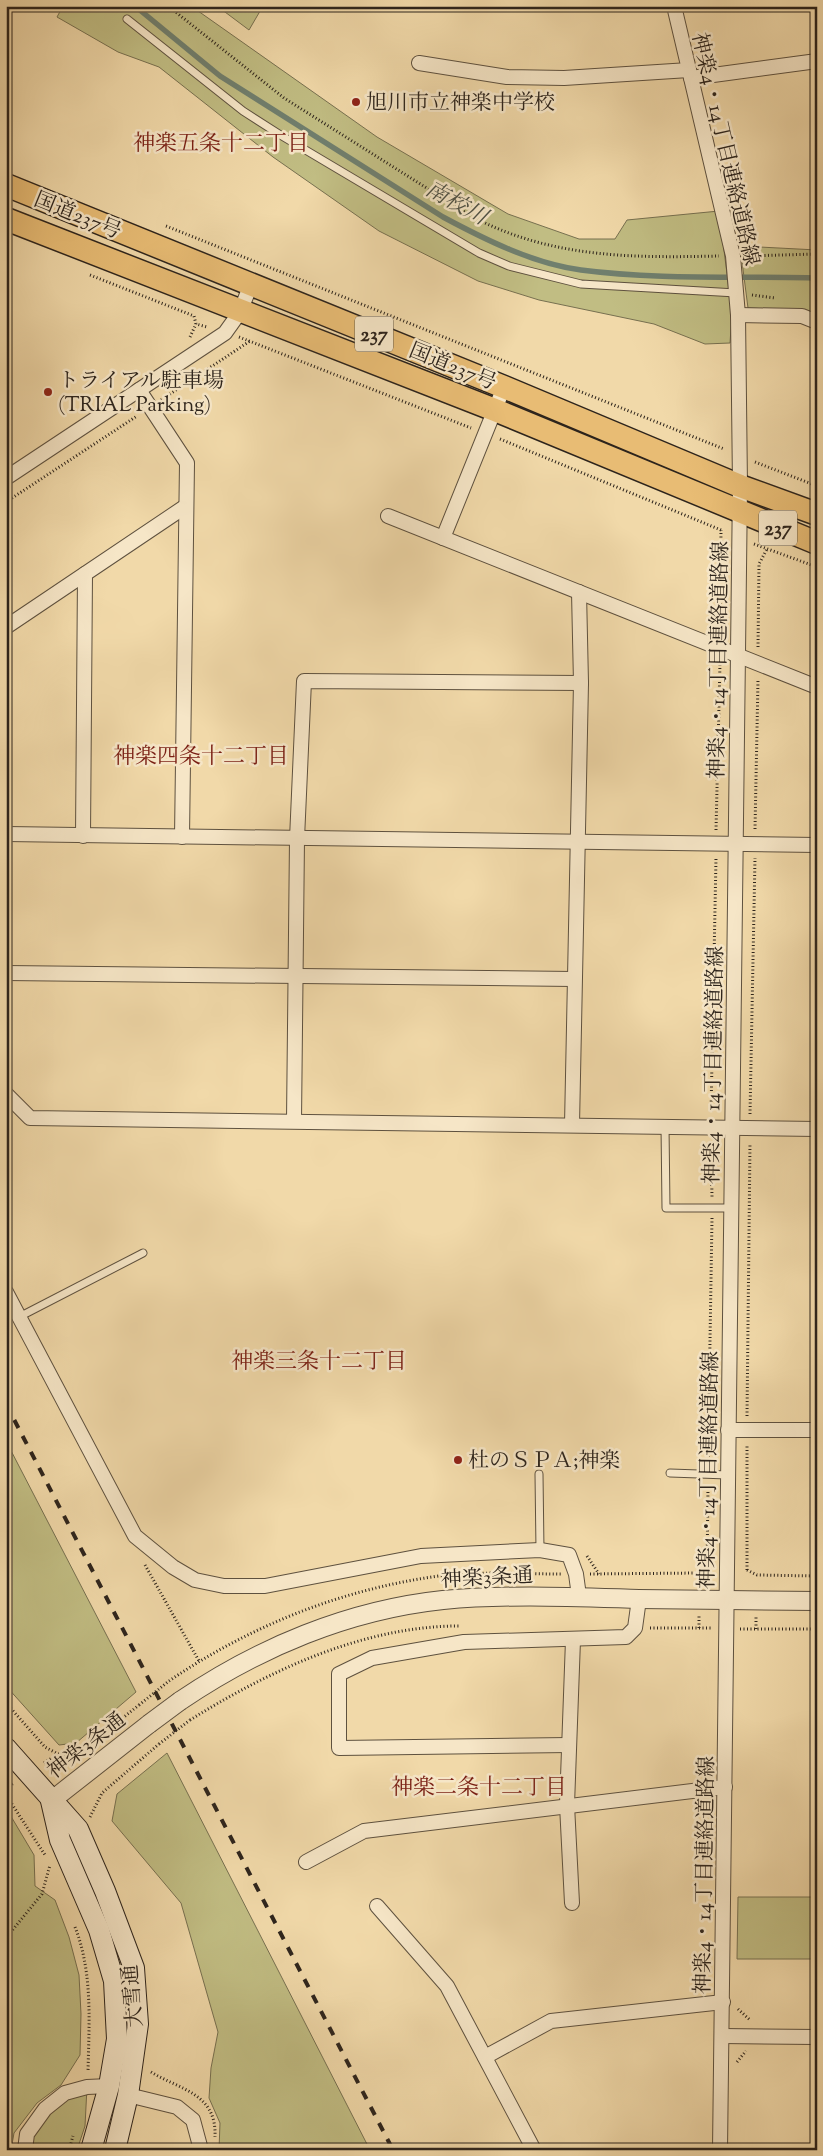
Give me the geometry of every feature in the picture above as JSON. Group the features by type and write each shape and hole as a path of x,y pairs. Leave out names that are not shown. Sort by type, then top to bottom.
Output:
{"highway":[{"name":"国道237号","path":"6,186 504,387 740,486 817,514"},
{"name":"国道237号","path":"6,219 495,410 739,513 817,543"}],"main road":[{"name":"大雪通","path":"6,1748 51,1801 78,1829 106,1891 134,1968 138,2024 128,2095 115,2150"},
{"name":"大雪通","path":"51,1801 60,1840 99,1930 114,1981 117,2039 109,2086 91,2150"}],"street":[{"name":"神楽4・14丁目連絡道路線","path":"674,6 734,260 738,315 740,486 725,1787 729,2002 722,2036 720,2150"},
{"path":"419,63 507,77 564,78 690,74 817,61"},
{"path":"6,478 225,332 240,312 251,284"},
{"path":"738,315 802,316 817,322"},
{"path":"443,538 504,387"},
{"path":"139,390 187,463 182,837"},
{"path":"6,626 186,506"},
{"path":"388,516 817,687"},
{"path":"83,836 85,574"},
{"path":"572,1125 576,842 581,683 579,592"},
{"path":"294,1121 298,839 304,681 581,683"},
{"path":"6,834 817,845"},
{"path":"6,973 574,979"},
{"path":"6,1094 30,1118 817,1129"},
{"path":"6,1292 135,1536 173,1567 195,1580 224,1586 265,1586 421,1556 540,1550 569,1555 576,1574 579,1596"},
{"path":"728,1430 817,1430"},
{"name":"神楽3条通","path":"51,1801 149,1724 214,1678 255,1656 318,1629 379,1612 441,1600 496,1597 579,1596 639,1599 817,1601"},
{"path":"570,1745 339,1748 339,1674 372,1658 464,1642 626,1637 635,1628 639,1599"},
{"path":"572,1903 567,1806 573,1640"},
{"path":"306,1862 364,1831 725,1787"},
{"path":"377,1906 447,1986 534,2150"},
{"path":"485,2057 551,2021 729,2002"},
{"path":"722,2036 817,2037"},
{"path":"25,2150 27,2134 45,2109 65,2093 88,2087 109,2086"},
{"path":"128,2095 177,2107 193,2120 200,2146 197,2150"}],"lane":[{"path":"127,19 243,111 479,253 509,266 581,284 736,289"},
{"path":"665,1126 666,1208 731,1208"},
{"path":"19,1317 144,1252"},
{"path":"670,1473 728,1475"},
{"path":"539,1474 540,1550"}],"path":[{"path":"168,6 284,98 471,216 498,230 567,250 638,258 734,260 817,254"},
{"path":"156,223 817,486"},
{"path":"86,274 194,316 196,324 191,337"},
{"path":"196,324 250,340 485,433 739,538 817,567"},
{"path":"6,502 250,340"},
{"path":"699,1573 707,1570 712,1208 711,1127 721,530"},
{"path":"767,549 759,564 750,1128 747,1570 757,1575 817,1576"},
{"path":"135,1536 142,1561 199,1660"},
{"path":"585,1552 599,1574"},
{"path":"699,1628 817,1630"},
{"path":"6,1703 45,1747 58,1754 76,1756 169,1681"},
{"path":"87,1824 102,1793 190,1720"},
{"path":"6,1795 46,1856"},
{"path":"6,1938 42,1894 51,1862 54,1871"},
{"path":"72,1920 87,1971 89,2015 88,2087"},
{"path":"729,2002 748,2020 756,2022"},
{"path":"69,2150 74,2133"}],"shaded area":[{"path":"63,6 191,6 377,137 508,214 579,239 615,239 627,220 719,211 732,313 730,343 705,344 654,324 539,300 478,281 379,231 273,157 159,67 118,52 57,17"},
{"path":"217,6 263,6 249,30"},
{"path":"740,246 817,250 817,314 809,311 748,308"},
{"path":"6,1441 136,1692 76,1743 59,1745 6,1686"},
{"path":"167,1753 370,2150 219,2150 220,2123 209,2098 211,2068 218,2032 181,1903 112,1821 117,1794"},
{"path":"6,1808 34,1855 35,1886 55,1900 69,1937 79,1975 81,2014 80,2055 61,2085 37,2103 14,2133 11,2150 6,2150"},
{"path":"738,1897 817,1897 817,1959 737,1959"},
{"path":"87,2087 85,2126 77,2150 25,2150 45,2109"}],"waterway":[{"name":"南校川","path":"135,6 220,76 443,217 475,234 527,256 563,267 610,273 669,276 817,278"}],"railway":[{"path":"6,1404 393,2150"}],"place":[{"name":"旭川市立神楽中学校","path":"356,102"},
{"name":"トライアル駐車場 (TRIAL Parking)","path":"48,392"},
{"name":"杜のＳＰＡ;神楽","path":"458,1460"}],"district":[{"name":"神楽五条十二丁目","path":"221,142"},
{"name":"神楽四条十二丁目","path":"201,755"},
{"name":"神楽三条十二丁目","path":"319,1360"},
{"name":"神楽二条十二丁目","path":"479,1786"}]}
